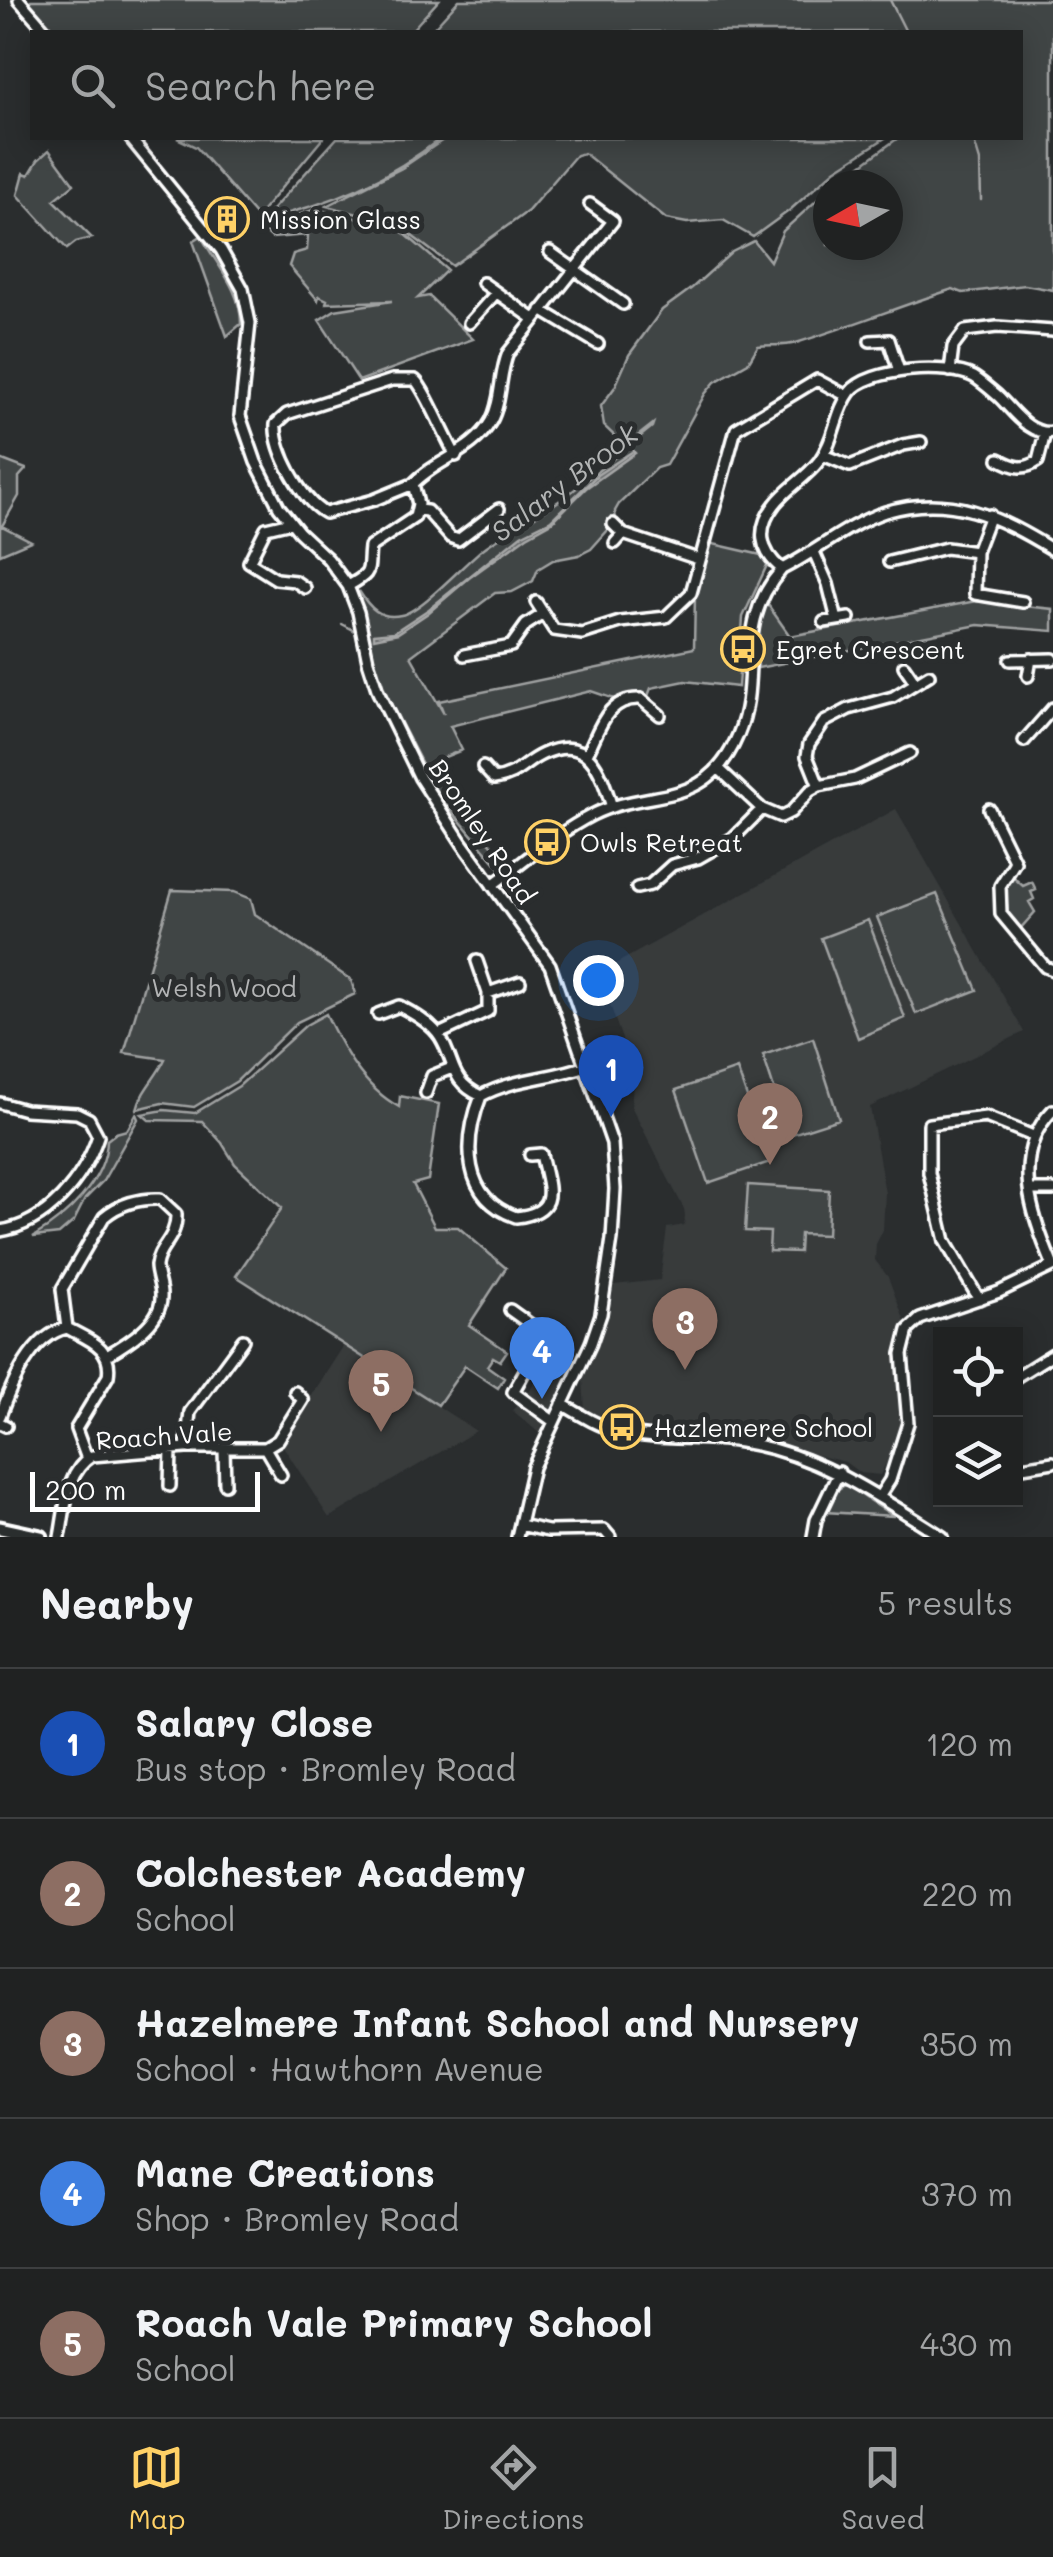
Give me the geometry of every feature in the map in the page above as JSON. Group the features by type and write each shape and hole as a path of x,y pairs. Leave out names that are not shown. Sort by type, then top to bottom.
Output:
{"main road":[{"path":"0,1528 42,1537"}],"street":[{"path":"20,0 44,30"},
{"name":"Bromley Road","path":"132,140 221,250 243,289 250,323 239,406 241,424 270,490 291,522 328,559 348,586 371,672 393,724 443,816 550,965 614,1155 612,1239 601,1314 532,1467 517,1537"},
{"path":"590,204 624,229"},
{"path":"456,456 432,414 423,388 414,380 392,380 287,414 276,424 281,454 312,506 325,513 374,500 412,484 456,456 469,447 492,421 508,353 613,221"},
{"path":"550,252 623,304"},
{"path":"483,283 598,344"},
{"path":"469,323 496,292"},
{"path":"600,305 608,293"},
{"path":"950,371 953,347 966,331 997,327 1053,331"},
{"path":"566,345 573,332"},
{"path":"870,341 889,340 899,371"},
{"path":"782,569 770,559 761,542 761,530 772,507 823,455 846,396 859,381 899,371 950,371 972,376 1017,418 1049,433 1038,461 1032,466 1019,468 999,459"},
{"path":"536,602 554,630 582,634 620,622 666,617 691,594 736,429 817,380 846,396"},
{"path":"823,455 850,466 903,445 922,442"},
{"path":"348,586 370,569 370,546 409,522 418,510 412,484"},
{"path":"492,885 584,820 612,807 685,791 718,768 739,734 755,615 770,583 782,569 884,512 928,506 958,506 990,516 1053,550"},
{"path":"418,510 427,511 450,537 458,540 499,509"},
{"path":"975,594 976,552 990,516"},
{"path":"291,522 266,528 249,562 276,579 295,581 305,588"},
{"path":"613,524 622,534 698,559"},
{"path":"615,543 622,534"},
{"path":"889,562 946,548 976,552"},
{"path":"814,552 836,620"},
{"path":"962,596 975,594 1023,602"},
{"path":"464,655 511,646 526,625 543,614"},
{"path":"824,622 849,618"},
{"path":"1010,660 1053,658"},
{"path":"1028,676 1031,659"},
{"path":"904,666 915,682"},
{"path":"819,786 806,756 824,722 849,709 893,697 928,674"},
{"path":"587,754 614,705 623,700 641,699 660,715"},
{"path":"1024,740 1053,708"},
{"path":"483,767 492,783 544,753 566,749 587,754 596,762 612,807"},
{"path":"718,768 762,809 774,816 787,815 819,786 855,779 910,753"},
{"path":"636,888 650,886 672,864 698,858 733,838 762,809"},
{"path":"989,809 1015,862 1000,886 1001,914 1046,968 1053,970"},
{"path":"438,1034 488,1011 488,993 477,961"},
{"path":"488,993 520,982"},
{"path":"378,1014 400,1006 419,1017 438,1034 457,1080 481,1096"},
{"path":"481,1096 524,1079 550,1078 586,1066"},
{"path":"426,1093 432,1076 452,1068"},
{"path":"481,1096 469,1166 477,1187 489,1200 516,1217 539,1212 546,1206 548,1195 541,1153"},
{"path":"0,1102 25,1110 77,1113 89,1119 98,1136 91,1157 59,1198 44,1212 0,1231"},
{"path":"879,1497 890,1480 908,1423 902,1354 908,1330 920,1319 979,1299 1053,1266 1030,1208 1028,1153 1032,1136 1053,1110"},
{"path":"979,1299 946,1241 928,1173 929,1124 986,1117 1032,1136"},
{"path":"1030,1190 1053,1190"},
{"path":"67,1328 62,1289 104,1217 113,1208 148,1198 160,1199 176,1214 176,1229 156,1266 162,1301 158,1311 132,1339 107,1354"},
{"path":"510,1310 545,1335 513,1392 553,1421"},
{"path":"2,1422 11,1388 41,1343 67,1328 96,1342 107,1354 108,1376 76,1428 87,1459"},
{"path":"186,1448 190,1412 244,1340"},
{"path":"1023,1373 1053,1354"},
{"name":"Roach Vale","path":"60,1537 72,1478 87,1459 107,1453 186,1448 266,1448 278,1440 302,1395"},
{"path":"562,1404 613,1430 740,1441 813,1461 839,1472 943,1537"},
{"path":"266,1448 281,1474"},
{"path":"170,1450 170,1486"},
{"path":"224,1450 226,1484"},
{"path":"1023,1467 1053,1462"},
{"path":"812,1537 839,1472"},
{"path":"520,1525 548,1531 600,1524 610,1537"}],"shaded area":[{"path":"633,451 586,488 552,522 469,578 428,613 398,633 374,638 374,634 394,632 429,609 521,535 551,520 597,475"},
{"path":"896,809 1024,1032 870,1107 885,1193 883,1230 876,1244 875,1260 888,1277 908,1330 902,1354 908,1423 880,1475 860,1473 845,1462 734,1435 617,1423 585,1410 583,1380 609,1316 614,1285 660,1280 667,1228 684,1225 685,1216 631,1106 634,1074 599,973"},
{"path":"344,1345 476,1431 329,1518 281,1443"},
{"path":"552,1350 576,1363 539,1433 512,1410 526,1398"}],"green space":[{"path":"439,0 412,30 51,30 29,2"},
{"path":"459,0 1053,0 1053,290 1025,285 963,293 953,289 796,343 758,346 748,363 715,382 705,394 666,465 656,468 619,504 616,521 591,549 553,560 538,569 533,581 512,592 495,593 411,656 444,714 439,701 694,648 695,595 709,543 761,555 768,563 743,617 738,687 685,681 651,688 648,696 629,693 614,699 591,691 450,726 462,750 437,760 461,793 467,817 512,863 500,868 438,795 383,688 378,692 359,591 381,614 410,612 484,548 562,499 652,427 653,424 625,446 604,426 601,406 615,387 629,355 662,310 732,252 754,241 770,261 783,231 813,204 813,260 903,260 903,170 854,170 895,140 1023,140 1023,30 432,30"},
{"path":"181,140 321,140 257,217 196,147"},
{"path":"335,140 438,140 401,166 357,189 264,219"},
{"path":"443,140 882,140 835,170 813,170 813,190 753,237 723,220 687,223 666,219 584,153 576,155 528,211 452,266 396,224 327,206 402,168"},
{"path":"49,150 74,184 54,200 92,238 67,249 18,195 24,173 29,175"},
{"path":"316,209 398,228 447,270 418,298 429,296 473,339 359,381 319,320 335,310 392,301 326,303 319,296 318,300 289,266 293,254 307,250 308,235 272,238 260,227"},
{"path":"201,236 237,299 241,324 227,336 193,241"},
{"path":"0,459 26,469 19,477 19,496 2,526 31,541 0,554"},
{"path":"976,601 1053,609 1053,631 978,625 758,668 757,638 766,602 790,636"},
{"path":"1014,878 1023,886 1032,882 1036,890 1031,892 1034,899 1029,902 1035,912 1019,930 1005,911 1003,891"},
{"name":"Welsh Wood","path":"172,890 234,892 251,899 255,914 351,980 355,994 297,1022 237,1081 194,1107 162,1103 137,1109 165,1059 124,1053"},
{"path":"937,894 977,990 916,1014 877,917"},
{"path":"868,920 905,1018 858,1038 821,938"},
{"path":"326,1014 355,1066 386,1099 399,1107 400,1096 439,1104 428,1180 413,1184 435,1227 458,1227 506,1268 469,1325 507,1351 500,1361 493,1357 487,1366 504,1378 498,1388 465,1366 438,1405 236,1276 282,1208 235,1164 202,1121 149,1120 142,1114 164,1110 195,1113 239,1086 306,1025"},
{"path":"813,1038 839,1119 789,1135 763,1055"},
{"path":"737,1069 770,1162 708,1183 676,1090"},
{"path":"136,1114 138,1119 103,1181 85,1199 74,1221 59,1234 33,1237 82,1197 100,1170 107,1140 127,1130"},
{"path":"748,1185 829,1190 827,1235 800,1234 799,1252 769,1251 770,1232 745,1231"},
{"path":"847,1484 894,1516 825,1512 833,1492"}],"waterway":[{"path":"890,0 905,30"},
{"path":"974,140 980,161 981,200"},
{"name":"Salary Brook","path":"342,624 361,634"}],"place":[{"name":"Mission Glass","path":"227,219"},
{"name":"Egret Crescent","path":"743,649"},
{"name":"Owls Retreat","path":"547,842"},
{"name":"Salary Close","path":"611,1117"},
{"name":"Colchester Academy","path":"770,1165"},
{"name":"Hazelmere Infant School and Nursery","path":"685,1370"},
{"name":"Mane Creations","path":"542,1399"},
{"name":"Hazlemere School","path":"622,1427"},
{"name":"Roach Vale Primary School","path":"381,1432"}]}
